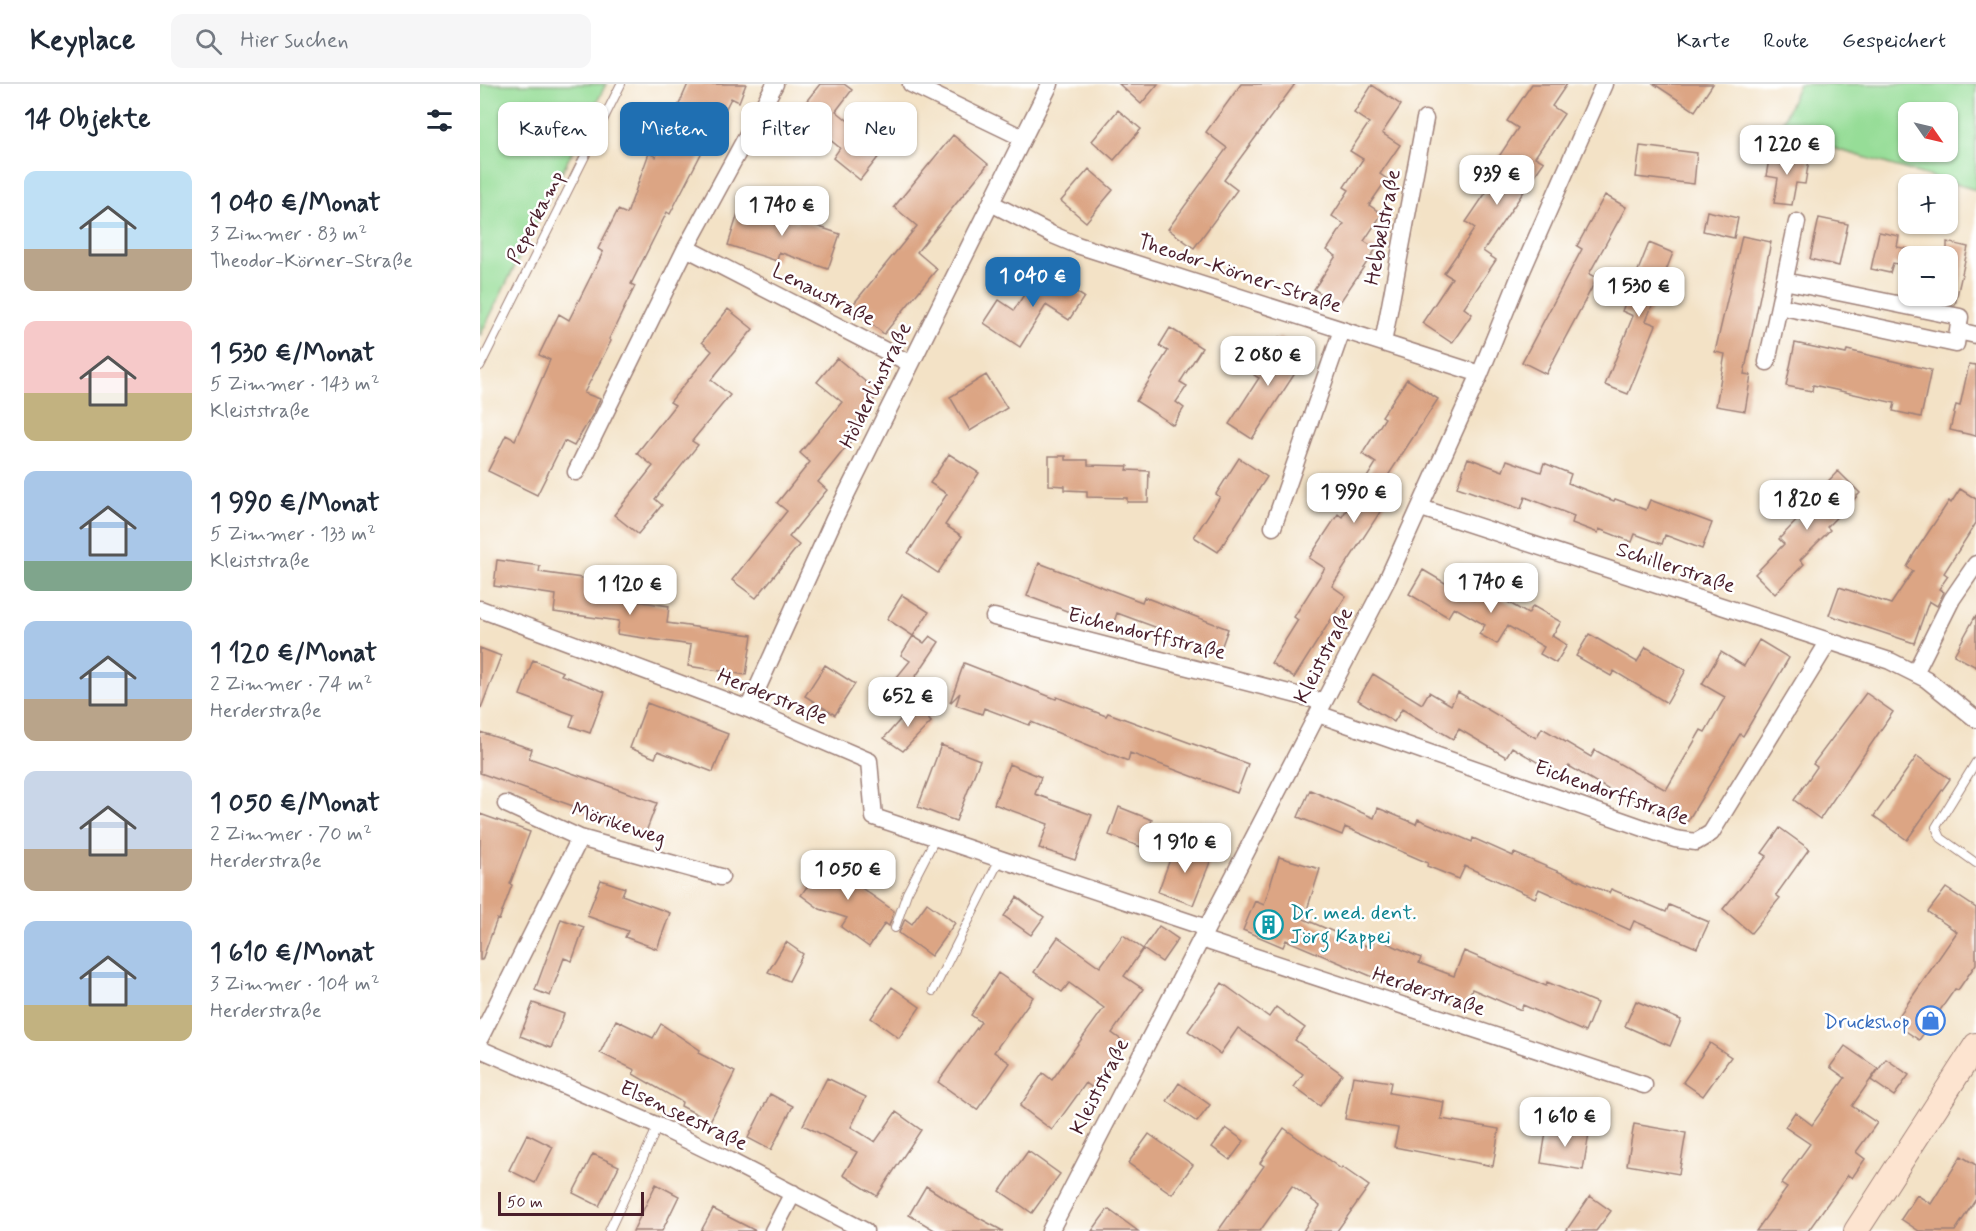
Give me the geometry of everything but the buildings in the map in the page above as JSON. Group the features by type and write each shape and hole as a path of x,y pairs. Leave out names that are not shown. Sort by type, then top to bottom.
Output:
{"main road":[{"path":"1856,1231 1976,1045"}],"street":[{"path":"576,472 686,248 775,84"},
{"path":"911,84 1023,138"},
{"name":"Hölderlinstraße","path":"748,709 834,519 1050,84"},
{"name":"Kleiststraße","path":"1050,1231 1388,578 1480,374 1521,273 1604,84"},
{"name":"Hebbelstraße","path":"1383,343 1425,119"},
{"name":"Theodor-Körner-Straße","path":"991,203 1077,245 1480,374"},
{"path":"1767,362 1797,222"},
{"name":"Lenaustraße","path":"686,248 911,364"},
{"path":"1779,306 1956,344 1960,317 1784,281"},
{"path":"1273,527 1342,330"},
{"path":"1958,331 1976,335"},
{"name":"Schillerstraße","path":"1421,508 1890,661 1937,687 1976,719"},
{"path":"1915,673 1952,599 1976,564"},
{"name":"Herderstraße","path":"480,609 748,709 869,761 874,817 1644,1085"},
{"name":"Eichendorffstraße","path":"994,617 1321,708 1675,840 1696,842 1712,833 1829,640"},
{"name":"Mörikeweg","path":"506,804 580,838 722,877"},
{"path":"480,1038 580,838"},
{"name":"Elsenseestraße","path":"480,1049 658,1126 865,1231"},
{"path":"773,1231 793,1193"}],"lane":[{"name":"Peperkamp","path":"480,366 621,84"},
{"path":"1976,762 1936,827 1941,838 1976,863"},
{"path":"895,928 907,893 936,837"},
{"path":"933,992 1000,859"},
{"path":"609,1231 658,1126"}],"green space":[{"path":"480,84 606,84 597,102 498,102 498,156 570,156 480,336"},
{"path":"1799,84 1976,84 1976,190 1958,185 1958,174 1921,174 1778,132"}],"place":[{"name":"Dr. med. dent. Jörg Kappei","path":"1269,924"},
{"name":"Druckshop","path":"1931,1021"}]}
